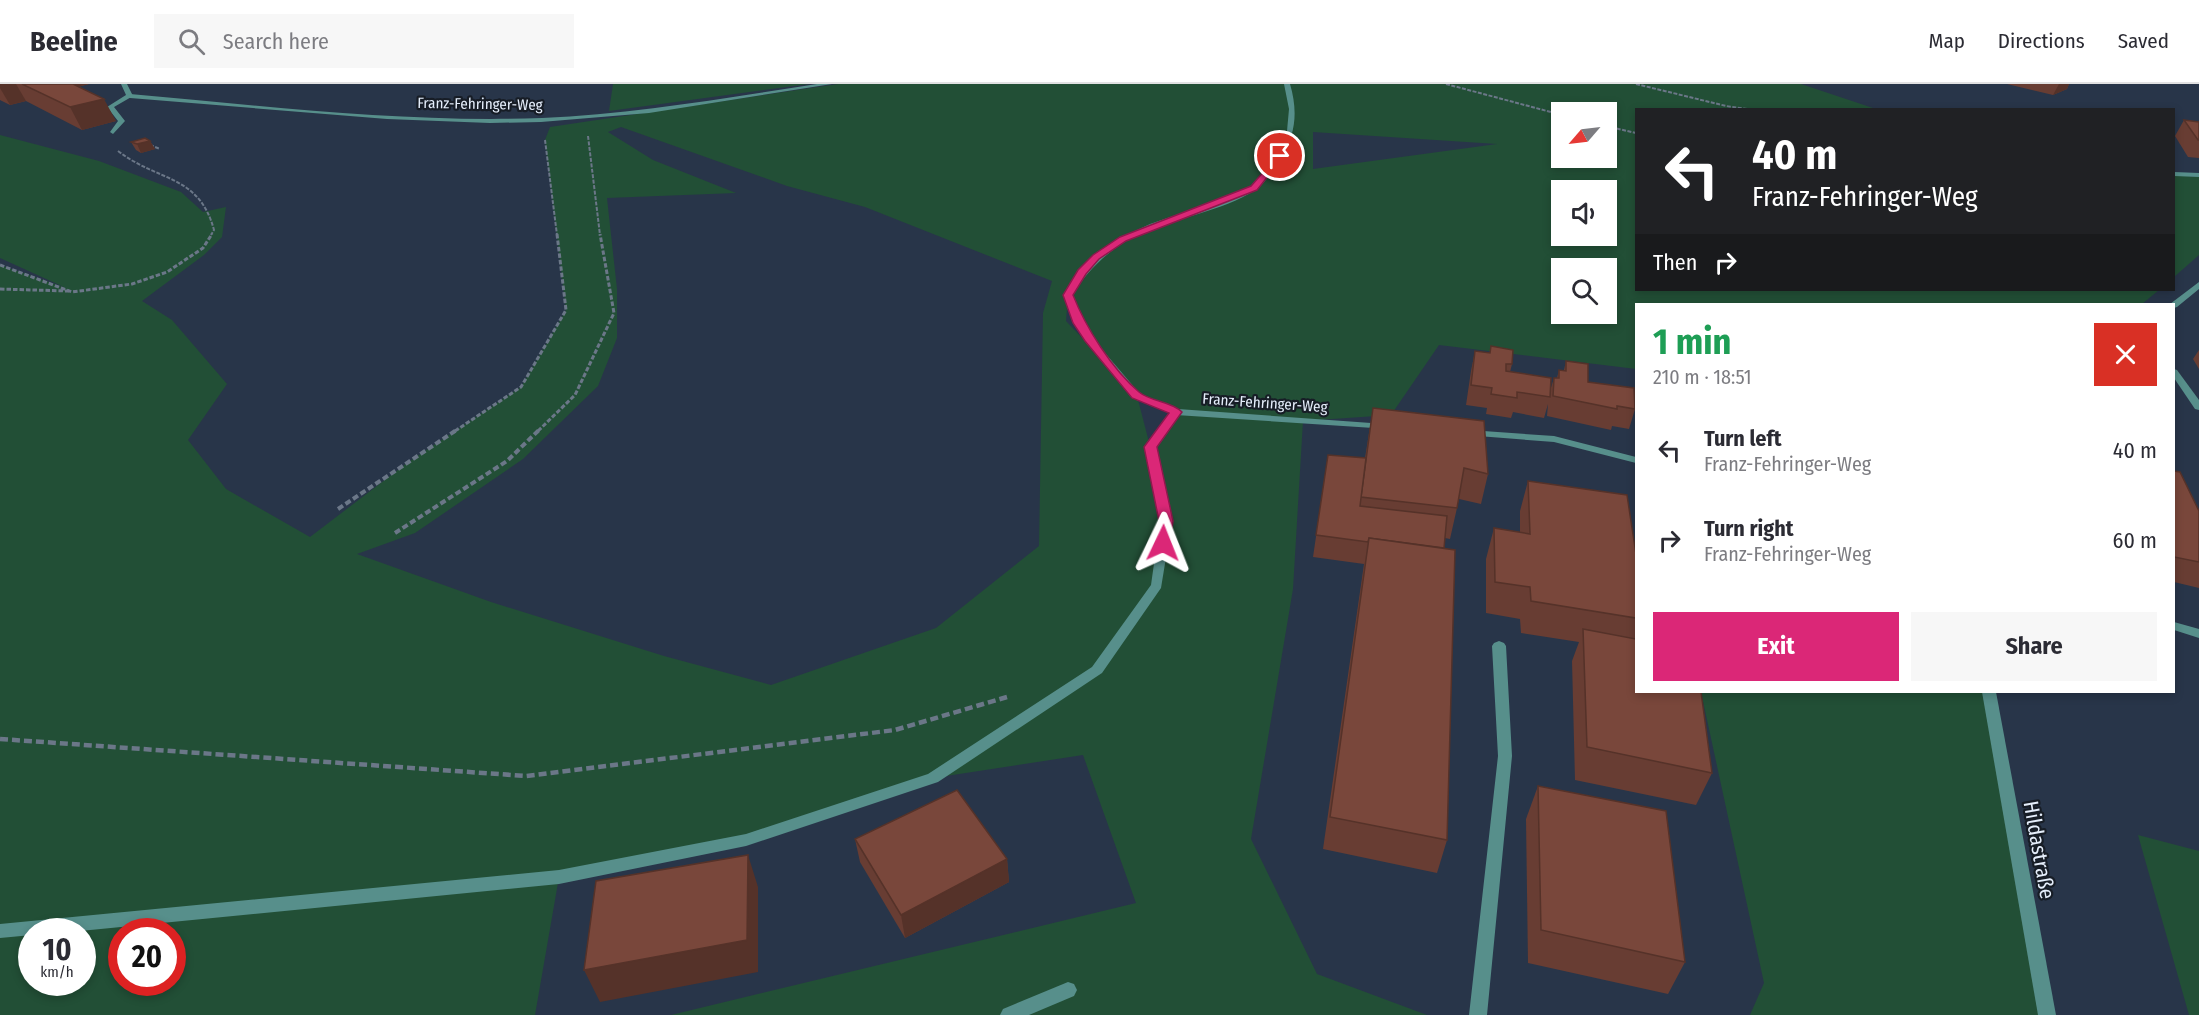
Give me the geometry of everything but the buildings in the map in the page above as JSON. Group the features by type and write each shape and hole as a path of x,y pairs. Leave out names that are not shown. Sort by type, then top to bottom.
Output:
{"street":[{"path":"112,132 122,121 110,107 130,96 124,84"},
{"name":"Franz-Fehringer-Weg","path":"130,96 468,120 586,118 829,84"},
{"name":"Franz-Fehringer-Weg","path":"1287,84 1292,98 1291,135 1280,156 1254,188 1123,239 1096,257 1082,272 1068,295 1079,323 1090,341 1136,396 1176,412 1394,428"},
{"path":"2175,174 2199,175"},
{"path":"2175,304 2199,285"},
{"path":"2175,373 2199,407"},
{"path":"0,931 559,877 746,840 933,778 1097,670 1158,585 1166,521 1150,447 1176,412"},
{"path":"1451,432 1554,439 1635,460"},
{"path":"2175,626 2199,634"},
{"path":"1478,1015 1505,756 1499,646"},
{"name":"Hildastraße","path":"1989,693 2047,1015"},
{"path":"1009,1015 1068,990"}],"path":[{"path":"1446,84 1551,112"},
{"path":"1635,84 1740,108"},
{"path":"338,509 521,387 566,310 544,131 550,124 586,118 599,230 614,313 575,395 507,461 395,533"},
{"path":"1617,129 1635,133"},
{"path":"0,289 72,292 132,284 167,272 203,248 214,230 205,201 182,183 138,168 118,152 112,132"},
{"path":"0,266 72,292"},
{"path":"0,739 526,776 895,730 1018,693"}],"green space":[{"path":"613,84 809,84 609,111"},
{"path":"838,84 1801,84 1873,108 1635,108 1635,291 2158,291 2143,303 1635,303 1635,369 1439,345 1391,415 1303,421 1293,589 1251,839 1317,974 1427,1015 671,1015 1136,903 1083,755 933,778 746,840 559,877 535,1015 0,1015 0,265 66,288 0,258 0,135 99,161 181,192 203,212 226,207 222,237 204,255 142,301 172,320 227,384 188,440 226,489 310,537 407,463 521,387 566,310 545,140 550,127","holes":["621,127 787,186 865,207 1052,281 1043,313 1039,546 936,628 771,685 664,656 491,602 357,554 415,533 523,459 598,386 617,338 617,289 607,198 736,193 653,160 608,132","1313,132 1497,144 1313,169","1068,297 1090,341 1124,382 1066,321","1137,396 1176,412 1150,446"]},
{"path":"2175,175 2199,177 2199,255 2175,276"},
{"path":"1701,693 1989,693 2047,1015 1750,1015 1764,983"},
{"path":"2138,835 2199,851 2199,1015 2189,1015"}],"route":[{"path":"1163,543 1166,521 1150,447 1176,412 1136,396 1090,341 1079,323 1068,295 1082,272 1096,257 1123,239 1254,188 1280,156"}]}
